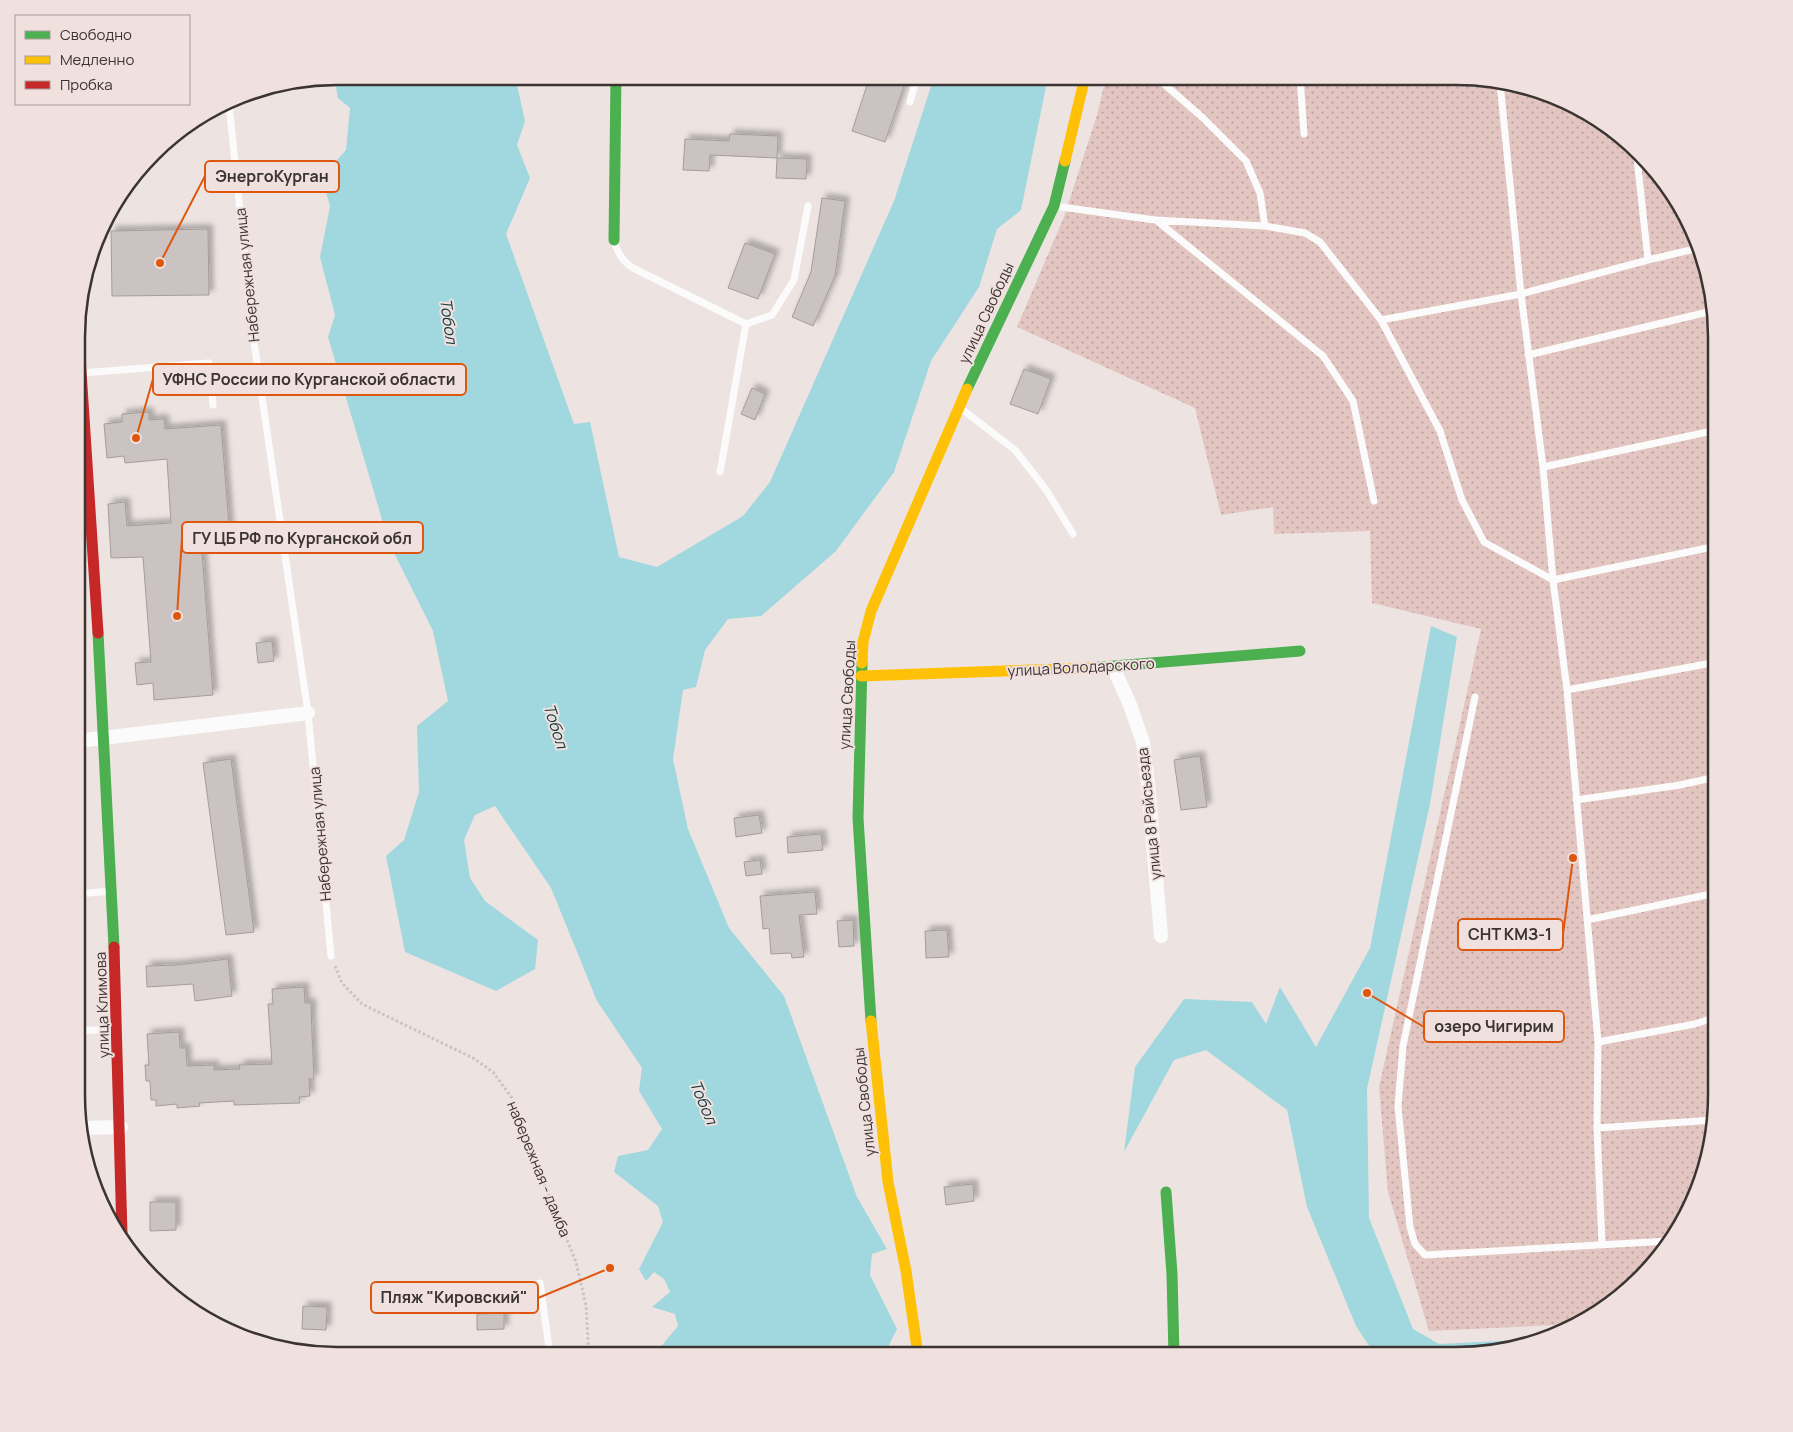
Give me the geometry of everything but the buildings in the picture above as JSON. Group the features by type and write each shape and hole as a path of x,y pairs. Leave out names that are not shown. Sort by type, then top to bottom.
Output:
{"street":[{"path":"614,240 616,85"},
{"name":"улица Свободы","path":"917,1347 906,1271 888,1182 867,975 858,818 863,642 871,611 959,406 1054,206 1083,85"},
{"name":"улица Климова","path":"85,441 105,739 118,1028 122,1226"},
{"name":"улица Володарского","path":"861,676 1113,667 1300,651"},
{"name":"улица 8 Райсъезда","path":"1113,667 1143,742 1161,936"},
{"path":"85,740 308,713"},
{"path":"87,1128 121,1127"},
{"path":"1166,1192 1172,1256 1174,1347"}],"lane":[{"path":"910,102 915,85"},
{"path":"1165,85 1202,117 1246,162 1260,193 1265,226"},
{"path":"1301,85 1304,134"},
{"path":"1501,89 1521,294 1543,467 1553,580 1567,690 1598,1042 1597,1128 1602,1244"},
{"name":"Набережная улица","path":"230,109 252,334 308,713 332,956"},
{"path":"1637,163 1648,260"},
{"path":"614,240 625,263 746,324 772,315 794,280 808,206"},
{"path":"1054,206 1155,220 1265,226 1305,234 1320,242 1381,320 1440,431 1462,500 1484,542 1553,580 1708,548"},
{"path":"1155,220 1323,356 1353,401 1374,501"},
{"path":"1381,320 1521,294 1692,250"},
{"path":"1528,354 1706,312"},
{"path":"720,472 746,324"},
{"path":"85,366 209,363 213,404"},
{"path":"959,406 1015,450 1047,491 1073,534"},
{"path":"1543,467 1708,432"},
{"path":"1567,690 1708,664"},
{"path":"1475,697 1403,1046 1398,1106 1410,1228 1415,1244 1425,1255 1660,1242"},
{"path":"1576,800 1680,785 1708,779"},
{"path":"85,893 112,891"},
{"path":"1587,920 1708,895"},
{"path":"1598,1042 1708,1020"},
{"path":"85,1030 118,1028"},
{"path":"1597,1128 1706,1121"},
{"path":"540,1283 549,1347"}],"path":[{"name":"набережная - дамба","path":"332,956 342,983 362,1004 473,1058 493,1072 512,1098 525,1137 576,1262 586,1305 589,1347"}],"shaded area":[{"path":"1104,85 1456,85 1505,90 1537,98 1567,111 1596,128 1622,148 1645,171 1665,197 1682,226 1695,256 1706,304 1708,337 1708,1095 1706,1128 1695,1176 1689,1191 1674,1221 1656,1248 1634,1273 1609,1295 1582,1313 1559,1325 1429,1331 1388,1192 1379,1087 1481,629 1372,603 1370,531 1274,534 1273,507 1221,515 1195,408 1017,327 1064,217 1097,115"}],"water":[{"name":"Тобол","path":"336,85 517,85 525,121 517,145 530,178 506,234 574,424 590,422 619,557 657,567 743,516 770,482 894,201 931,85 1046,85 1021,210 997,229 979,287 931,361 894,472 836,551 761,616 728,619 705,650 696,687 683,690 673,759 688,829 729,928 784,996 857,1197 887,1249 872,1254 870,1275 897,1329 888,1347 660,1347 678,1326 675,1314 652,1307 670,1292 664,1279 654,1272 646,1281 639,1269 663,1222 658,1206 614,1172 618,1156 648,1150 662,1129 639,1091 642,1068 597,1001 551,888 495,806 475,815 464,840 470,878 485,901 538,940 535,969 496,991 405,952 386,856 404,840 419,792 417,726 448,701 433,631 389,543 328,337 335,315 320,257 330,206 322,177 346,150 350,108 338,98"},
{"path":"1431,626 1457,637 1430,804 1367,1089 1369,1218 1413,1329 1439,1344 1511,1340 1489,1345 1456,1347 1370,1347 1356,1326 1307,1207 1287,1110 1206,1050 1174,1060 1124,1152 1135,1067 1184,999 1252,1002 1266,1024 1280,987 1316,1047 1370,948"}],"traffic: fast":[{"path":"614,240 616,85"},
{"path":"967,389 1054,206 1065,161"},
{"path":"98,633 114,947"},
{"path":"1089,668 1300,651"},
{"path":"862,663 858,818 871,1021"},
{"path":"1166,1192 1172,1274 1174,1347"}],"traffic: slow":[{"path":"1065,161 1083,85"},
{"path":"862,663 863,642 871,611 967,389"},
{"path":"861,676 1089,668"},
{"path":"871,1021 888,1182 906,1271 917,1347"}],"traffic: jam":[{"path":"85,433 98,633"},
{"path":"114,947 122,1225"}],"place":[{"name":"ЭнергоКурган","path":"160,263"},
{"name":"УФНС России по Курганской области","path":"136,438"},
{"name":"ГУ ЦБ РФ по Курганской обл","path":"177,616"},
{"name":"СНТ КМЗ-1","path":"1573,858"},
{"name":"озеро Чигирим","path":"1367,993"},
{"name":"Пляж \"Кировский\"","path":"610,1268"}]}
